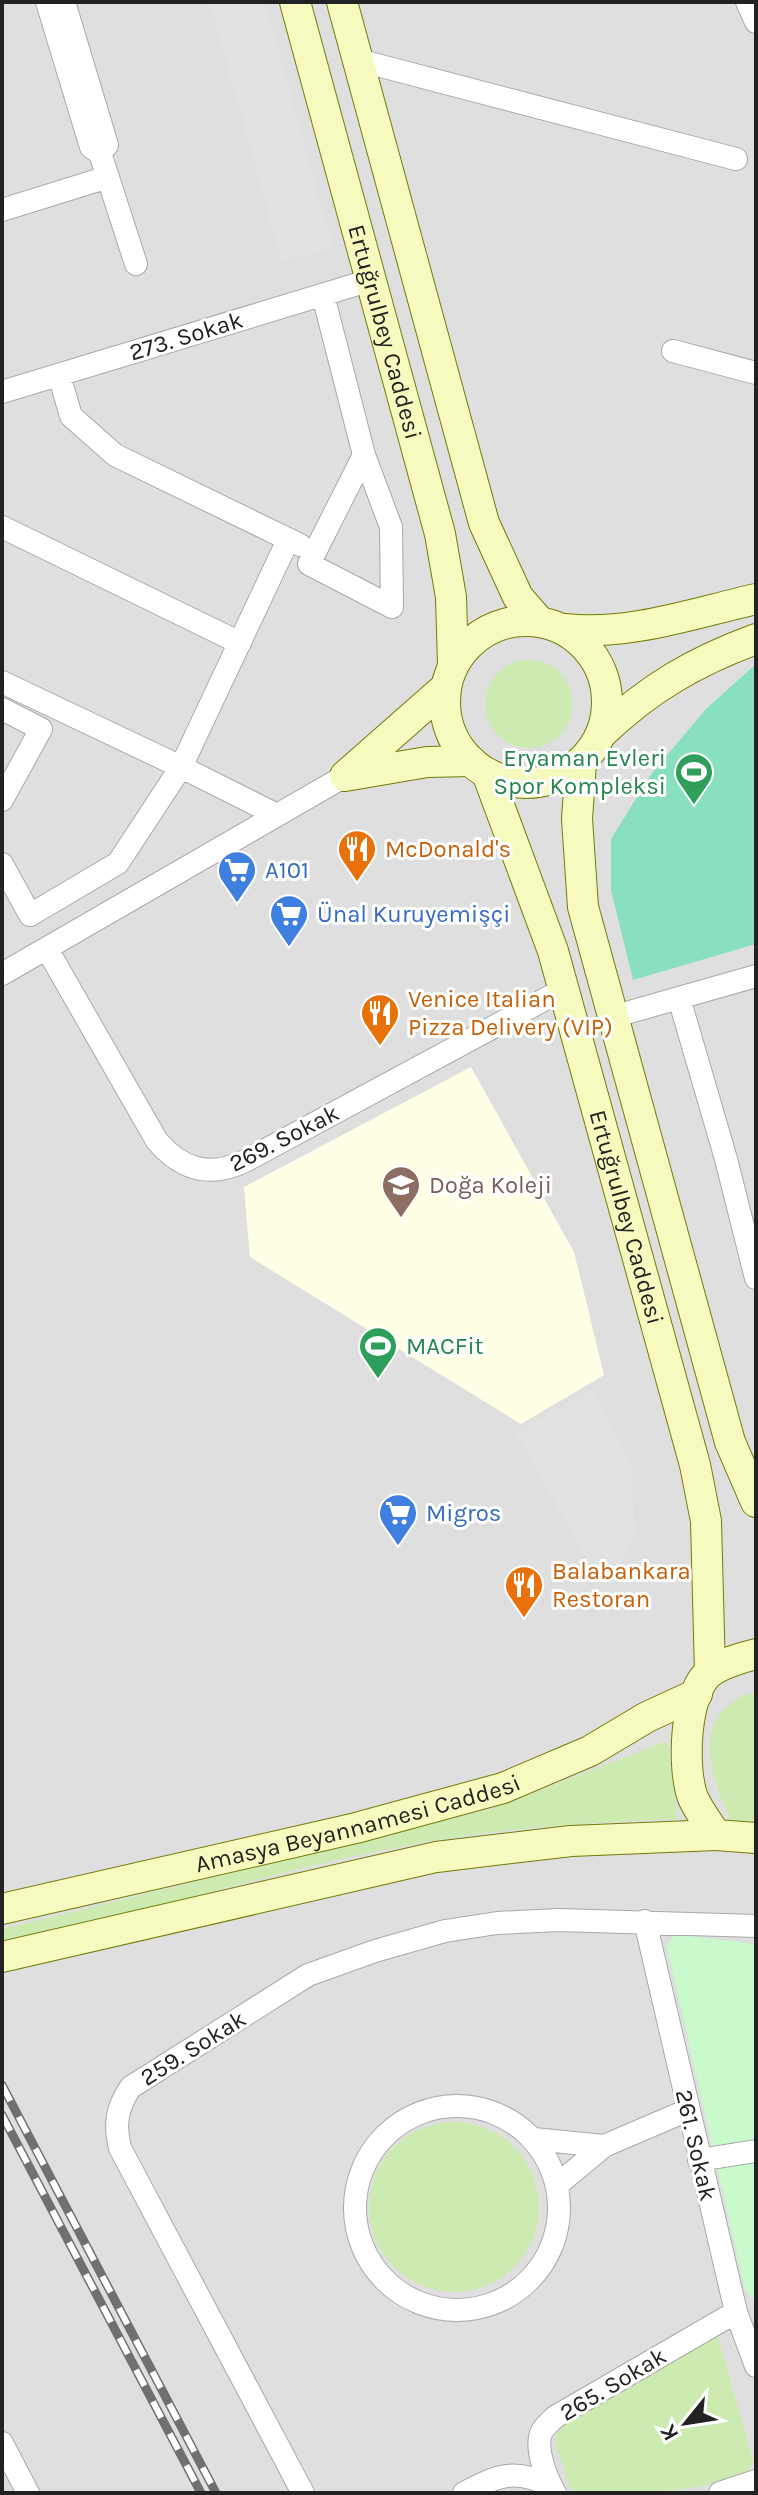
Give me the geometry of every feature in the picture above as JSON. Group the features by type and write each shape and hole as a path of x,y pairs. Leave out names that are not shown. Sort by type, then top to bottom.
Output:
{"main road":[{"name":"Ertuğrulbey Caddesi","path":"295,2 440,534 451,597 450,675"},
{"name":"Ertuğrulbey Caddesi","path":"342,2 484,523 518,597 551,625"},
{"path":"345,776 450,675 468,644 489,629 512,621 590,632 614,630 756,599"},
{"path":"345,776 427,762 479,767 517,783 540,783 562,776 581,763 602,733 608,710 607,685 598,663 584,644 551,625"},
{"path":"602,733 660,684 713,655 756,639"},
{"path":"450,675 445,708 450,730 460,749 479,767"},
{"name":"Ertuğrulbey Caddesi","path":"581,763 577,819 583,907 730,1442 756,1502"},
{"name":"Ertuğrulbey Caddesi","path":"479,767 553,951 695,1465 706,1521 704,1683 688,1722 687,1753 692,1795 716,1835"},
{"name":"Amasya Beyannamesi Caddesi","path":"2,1909 356,1828 503,1788 590,1751 756,1654"},
{"name":"Amasya Beyannamesi Caddesi","path":"2,1957 436,1857 571,1841 716,1835 756,1838"}],"street":[{"path":"47,2 91,147 100,153 136,264"},
{"path":"64,2 107,145 100,153"},
{"path":"747,2 756,22"},
{"path":"358,60 736,159"},
{"path":"2,210 108,177"},
{"name":"273. Sokak","path":"2,392 371,280"},
{"path":"323,295 364,455 391,527 392,607 309,564 364,455"},
{"path":"673,351 756,373"},
{"path":"59,375 71,416 115,455 315,553"},
{"path":"2,527 240,643"},
{"path":"2,864 30,915 118,863 181,767 288,540"},
{"path":"2,682 277,815"},
{"path":"2,709 41,729 2,800"},
{"path":"2,974 345,776"},
{"name":"269. Sokak","path":"47,949 157,1141 170,1156 189,1166 214,1171 245,1161 564,989"},
{"path":"612,1017 756,976"},
{"path":"679,998 726,1159 756,1278"},
{"path":"645,1921 756,1926"},
{"name":"261. Sokak","path":"645,1921 736,2312 756,2366"},
{"name":"259. Sokak","path":"303,2493 120,2148 116,2131 122,2100 131,2087 308,1975 375,1951 445,1931 497,1923 645,1921"},
{"path":"440,2106 474,2106 507,2117 534,2139 551,2164 560,2194 558,2228 546,2260 524,2286 495,2304 461,2311 427,2306 396,2291 372,2266 358,2235 355,2200 363,2167 381,2138 408,2117 440,2106"},
{"path":"557,2185 604,2146 688,2110"},
{"path":"534,2139 604,2146"},
{"path":"699,2160 756,2151"},
{"name":"265. Sokak","path":"551,2491 541,2447 541,2432 555,2417 736,2312"},
{"path":"2,2443 28,2493"},
{"name":"265. Sokak","path":"464,2493 491,2479 510,2474 532,2476 551,2491"},
{"path":"720,2493 756,2481"}],"shaded area":[{"path":"2,2 756,2 756,2493 2,2493"},
{"path":"210,2 265,2 333,248 282,262"},
{"name":"Doğa Koleji","path":"471,1067 574,1252 604,1375 521,1424 250,1257 244,1187"},
{"path":"591,1389 631,1463 635,1530 622,1561 596,1575 516,1433"}],"green space":[{"path":"529,660 546,664 560,673 569,687 573,704 569,721 560,735 546,744 529,748 512,744 498,735 489,721 485,704 489,687 498,673 512,664"},
{"name":"Eryaman Evleri Spor Kompleksi","path":"756,664 756,944 633,980 611,890 611,839 652,773 706,709"},
{"path":"756,1691 756,1832 732,1823 716,1785 710,1747 712,1729 720,1714 735,1701"},
{"path":"667,1741 678,1819 497,1832 382,1850 2,1946 2,1929 491,1809"},
{"path":"679,1935 756,1944 756,2303 745,2288 667,1947 671,1938"},
{"path":"454,2122 487,2128 514,2147 533,2174 539,2207 533,2240 514,2267 487,2286 454,2292 421,2286 394,2267 375,2240 369,2207 375,2174 394,2147 421,2128"},
{"path":"717,2334 754,2463 742,2473 699,2487 572,2493 555,2443 559,2428"}],"railway":[{"path":"2,2085 216,2493"},
{"path":"2,2115 201,2493"}],"place":[{"name":"Eryaman Evleri Spor Kompleksi","path":"694,806"},
{"name":"McDonald's","path":"357,883"},
{"name":"A101","path":"237,904"},
{"name":"Ünal Kuruyemişçi","path":"289,948"},
{"name":"Venice Italian Pizza Delivery (VIP)","path":"380,1047"},
{"name":"Doğa Koleji","path":"401,1219"},
{"name":"MACFit","path":"378,1380"},
{"name":"Migros","path":"398,1547"},
{"name":"Balabankara Restoran","path":"524,1619"}]}
